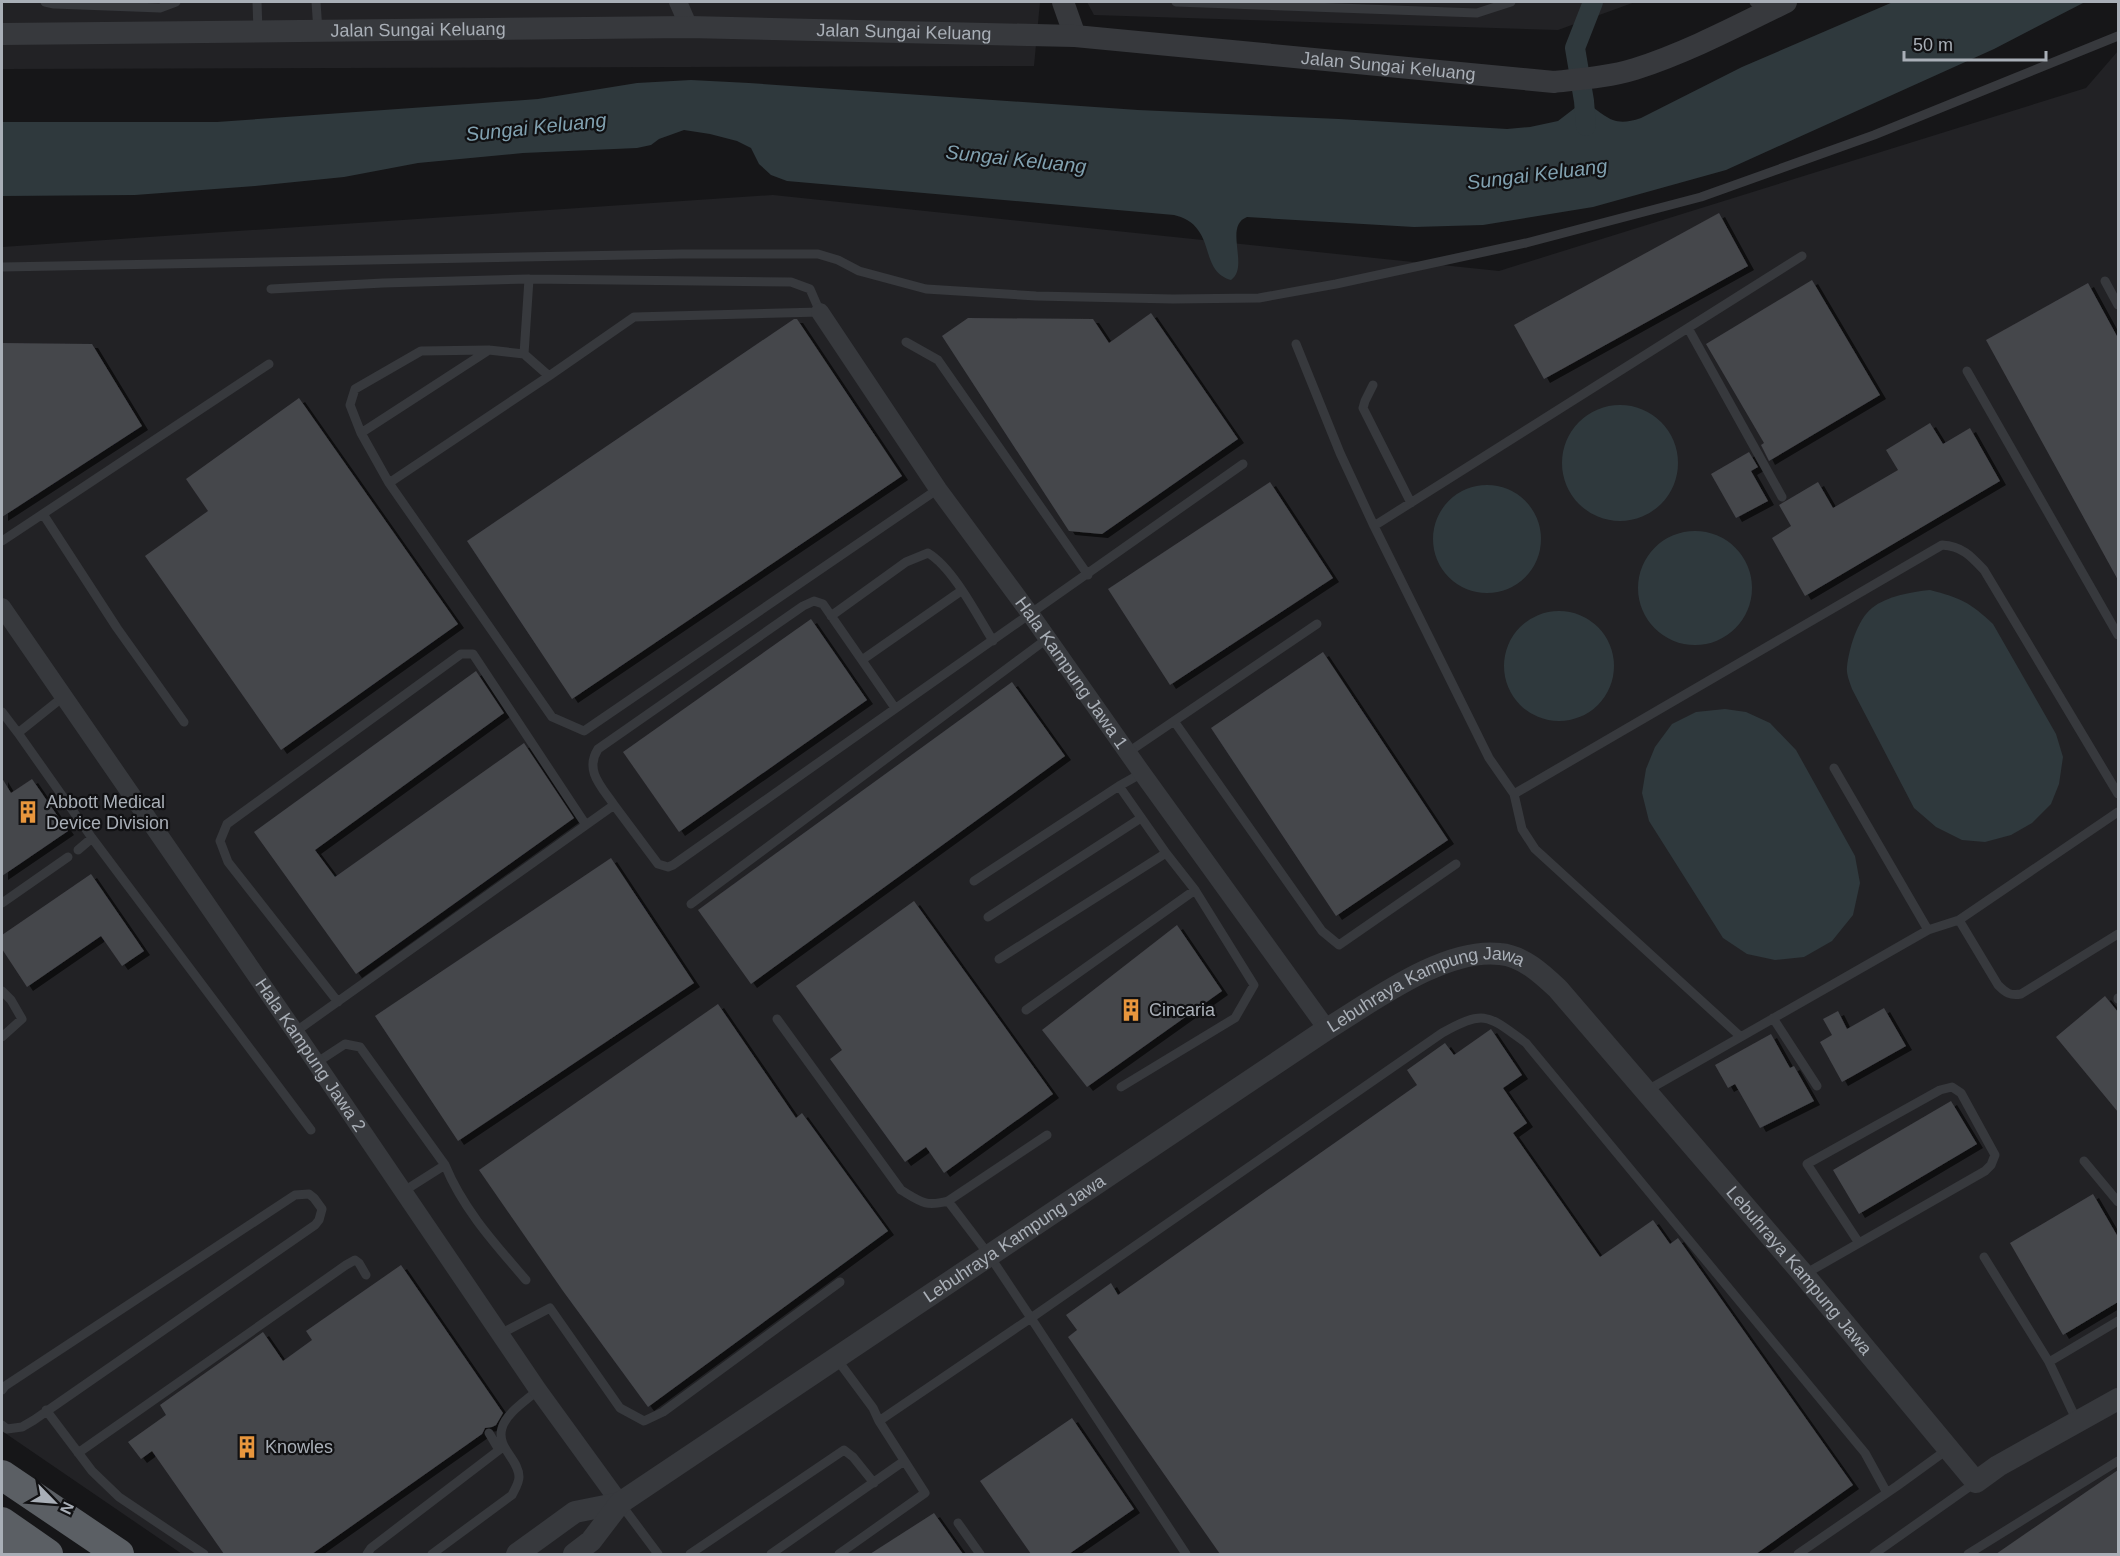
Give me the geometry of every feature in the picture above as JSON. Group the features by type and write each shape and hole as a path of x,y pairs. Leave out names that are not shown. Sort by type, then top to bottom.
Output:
{"highway":[{"path":"2,1474 119,1554"},
{"path":"2,1492 93,1554"},
{"path":"2,1522 48,1554"},
{"path":"2,1550 9,1554"}],"street":[{"path":"678,2 689,27"},
{"path":"1063,2 1075,36"},
{"name":"Jalan Sungai Keluang","path":"2,34 689,27 1075,36 1554,82 1598,77 1634,69 1707,41 1759,7 1786,2"},
{"name":"Hala Kampung Jawa 1","path":"820,312 938,489 1048,638 1127,753 1327,1029"},
{"name":"Hala Kampung Jawa 2","path":"2,607 404,1191 538,1390 620,1503"},
{"name":"Lebuhraya Kampung Jawa","path":"574,1554 591,1541 620,1503 1327,1029 1419,972 1474,954 1501,954 1519,959 1539,971 1558,989 1804,1275 1976,1482"},
{"path":"1976,1482 1998,1466 2077,1421 2117,1405"},
{"name":"Lebuhraya Kampung Jawa","path":"517,1554 575,1512 620,1503"}],"lane":[{"path":"45,2 160,8 176,2"},
{"path":"257,2 258,32"},
{"path":"316,2 318,31"},
{"path":"1176,2 1477,13 1511,2"},
{"path":"2,267 553,256 818,254 838,260 859,271 926,290 1047,296 1173,299 1259,298 1527,243 1701,197 1874,135 2118,36"},
{"path":"1374,526 1802,256"},
{"path":"271,289 529,279 790,282 810,289 820,312 634,317 389,483"},
{"path":"524,354 529,279"},
{"path":"2105,281 2118,305"},
{"path":"1688,328 1782,497"},
{"path":"906,342 938,360 1088,574"},
{"path":"1296,344 1340,453 1374,526 1488,759 1514,794 1522,829 1535,849 1741,1037"},
{"path":"549,376 524,354 489,350 421,351 355,389 350,405 361,433 389,483 552,717 584,731 938,489"},
{"path":"361,433 489,350"},
{"path":"2,541 269,364"},
{"path":"1967,371 2118,635"},
{"path":"1373,385 1363,408 1411,503"},
{"path":"895,708 823,604 814,601 803,606 598,749 592,765 596,777 614,805 658,864 668,867 1031,615 1243,464"},
{"path":"43,513 117,628 184,722"},
{"path":"1514,794 1942,545 1955,545 1967,552 1983,570 2118,794"},
{"path":"831,616 906,562 928,553 938,559 993,641"},
{"path":"862,660 961,591"},
{"path":"1127,753 1317,624"},
{"path":"691,904 1048,638"},
{"path":"338,1002 228,862 220,842 227,824 460,654 473,654 586,825"},
{"path":"18,733 63,697"},
{"path":"2,712 92,838 311,1130"},
{"path":"1174,721 1322,931 1339,945 1456,864"},
{"path":"1834,768 1928,930"},
{"path":"974,881 1142,773"},
{"path":"1119,786 1195,890 1254,985 1235,1018 1122,1087"},
{"path":"295,1032 614,805"},
{"path":"1646,1091 1928,930 1959,920 2118,812"},
{"path":"988,917 1141,818"},
{"path":"78,850 92,838"},
{"path":"999,959 1166,853"},
{"path":"2,903 68,856"},
{"path":"1026,1010 1195,890"},
{"path":"1959,920 1998,985 2006,993 2012,995 2021,994 2118,934"},
{"path":"2,991 11,1000 22,1019 2,1037"},
{"path":"879,1421 1442,1033 1466,1020 1479,1017 1499,1023 1526,1043 1865,1453 1887,1493"},
{"path":"1773,1018 1817,1086"},
{"path":"777,1019 901,1190 918,1200 932,1205 948,1201 1047,1135"},
{"path":"316,1063 345,1044 360,1047 445,1165 450,1178 478,1225 526,1280"},
{"path":"1804,1275 1986,1171 1991,1165 1995,1155 1961,1093 1952,1087 1940,1090 1807,1164 1859,1243"},
{"path":"2084,1161 2118,1202"},
{"path":"404,1191 445,1165"},
{"path":"2,1390 4,1386 295,1195 309,1194 322,1209 315,1225 46,1410 22,1426 7,1429 2,1425"},
{"path":"948,1201 989,1255 1186,1554"},
{"path":"1984,1257 2049,1362 2077,1421"},
{"path":"78,1453 346,1265 355,1260 366,1275"},
{"path":"500,1334 550,1308 620,1408 644,1421 663,1412 840,1282"},
{"path":"2049,1362 2118,1321"},
{"path":"836,1357 873,1408 925,1493 839,1554"},
{"path":"501,1449 502,1427 511,1414 538,1390"},
{"path":"46,1410 92,1471 119,1497 204,1554"},
{"path":"432,1554 512,1495 519,1481 519,1473 489,1433"},
{"path":"1798,1554 1948,1448"},
{"path":"367,1554 371,1548 501,1449"},
{"path":"690,1554 843,1450 853,1457 874,1483"},
{"path":"771,1554 904,1461"},
{"path":"1968,1554 2118,1461"},
{"path":"1874,1554 1976,1482"},
{"path":"620,1503 658,1554"},
{"path":"958,1523 980,1554"}],"shaded area":[{"path":"2,2 1040,2 1034,66 2,69"},
{"path":"1087,2 1635,2 1558,30 1094,15"},
{"path":"2118,51 2118,1554 182,1554 2,1431 2,247 773,195 1499,271 2086,88"}],"water":[{"name":"Sungai Keluang","path":"1893,2 2085,2 1994,49 1726,170 1593,207 1483,225 1414,227 1247,217 1240,222 1237,229 1238,266 1231,280 1223,277 1213,266 1196,227 1188,220 1174,215 787,181 771,175 759,164 751,148 737,141 684,130 659,139 651,145 637,148 523,153 418,163 344,177 255,186 135,195 2,196 2,122 217,122 538,99 637,83 691,80 1138,110 1507,129 1558,121 1584,101 1604,116 1623,122 1641,118 1742,67"},
{"path":"1620,405 1642,410 1661,422 1673,441 1678,463 1673,485 1661,504 1642,516 1620,521 1598,516 1579,504 1567,485 1562,463 1567,441 1579,422 1598,410"},
{"path":"1487,485 1508,489 1525,501 1537,518 1541,539 1537,560 1525,577 1508,589 1487,593 1466,589 1449,577 1437,560 1433,539 1437,518 1449,501 1466,489"},
{"path":"1695,531 1717,536 1735,548 1747,566 1752,588 1747,610 1735,628 1717,640 1695,645 1673,640 1655,628 1643,610 1638,588 1643,566 1655,548 1673,536"},
{"path":"1930,590 1964,602 1993,624 2056,734 2063,757 2059,784 2051,804 2032,823 2011,835 1985,842 1962,840 1936,827 1914,808 1849,681 1847,670 1850,652 1858,627 1867,613 1878,604 1892,598 1907,593"},
{"path":"1559,611 1580,615 1598,627 1610,645 1614,666 1610,687 1598,705 1580,717 1559,721 1538,717 1520,705 1508,687 1504,666 1508,645 1520,627 1538,615"},
{"path":"1725,709 1746,712 1770,723 1796,750 1855,856 1860,883 1853,915 1832,941 1804,957 1775,960 1747,954 1723,938 1649,821 1642,793 1646,769 1655,747 1672,724 1696,712"}],"building":[{"path":"1719,213 1748,266 1544,379 1514,325"},
{"path":"1812,280 1880,395 1769,461 1761,445 1764,443 1706,344"},
{"path":"2088,283 2118,338 2118,580 1986,340"},
{"path":"1151,313 1238,439 1102,534 1069,531 942,336 968,318 1093,319 1109,343"},
{"path":"797,319 902,476 572,699 467,541"},
{"path":"2,343 92,344 142,426 2,517"},
{"path":"299,398 458,624 281,750 145,556 208,511 186,479"},
{"path":"1930,423 1943,444 1970,428 2000,481 1805,596 1772,538 1791,526 1779,505 1818,482 1833,508 1898,470 1886,450"},
{"path":"1749,452 1758,467 1751,471 1768,501 1736,518 1711,474"},
{"path":"1270,482 1333,578 1170,685 1108,589"},
{"path":"811,619 867,700 679,832 623,752"},
{"path":"1323,652 1448,840 1336,916 1211,728"},
{"path":"476,671 504,713 315,850 335,877 524,743 574,818 356,974 254,832"},
{"path":"1012,682 1065,756 751,984 698,910"},
{"name":"Abbott Medical Device Division","path":"2,778 11,793 32,779 68,831 2,876"},
{"path":"611,858 694,983 458,1141 375,1016"},
{"path":"91,874 144,951 122,966 101,936 27,987 2,949 2,935"},
{"path":"914,901 1053,1094 944,1173 926,1147 905,1162 830,1059 842,1050 796,986"},
{"name":"Cincaria","path":"1177,925 1222,991 1087,1087 1042,1030"},
{"path":"2105,996 2118,1012 2118,1112 2056,1037"},
{"path":"718,1004 796,1118 802,1113 888,1231 648,1407 563,1291 479,1170"},
{"path":"1884,1008 1906,1046 1842,1082 1820,1042 1832,1035 1823,1019 1838,1011 1847,1029"},
{"path":"1491,1029 1522,1075 1503,1088 1527,1123 1513,1133 1600,1257 1653,1220 1670,1244 1678,1238 1853,1485 1756,1554 1220,1554 1068,1337 1077,1330 1066,1315 1111,1283 1118,1295 1417,1085 1407,1070 1445,1043 1454,1055"},
{"path":"1771,1034 1790,1068 1794,1066 1814,1101 1760,1128 1735,1084 1728,1088 1715,1065"},
{"path":"1951,1101 1977,1144 1859,1214 1833,1170"},
{"path":"2093,1194 2118,1237 2118,1302 2063,1335 2010,1243"},
{"path":"401,1265 503,1413 496,1425 485,1428 482,1434 312,1554 224,1554 152,1451 141,1459 128,1442 166,1415 160,1405 263,1332 283,1361 312,1340 306,1331"},
{"path":"1072,1418 1134,1509 1069,1554 1031,1554 980,1481"},
{"path":"2118,1470 2118,1554 1996,1554"},
{"path":"934,1513 963,1554 870,1554"}],"waterway":[{"path":"1586,126 1575,48 1593,2"}],"place":[{"name":"Abbott Medical Device Division","path":"28,812"},
{"name":"Cincaria","path":"1131,1010"},
{"name":"Knowles","path":"247,1447"}]}
